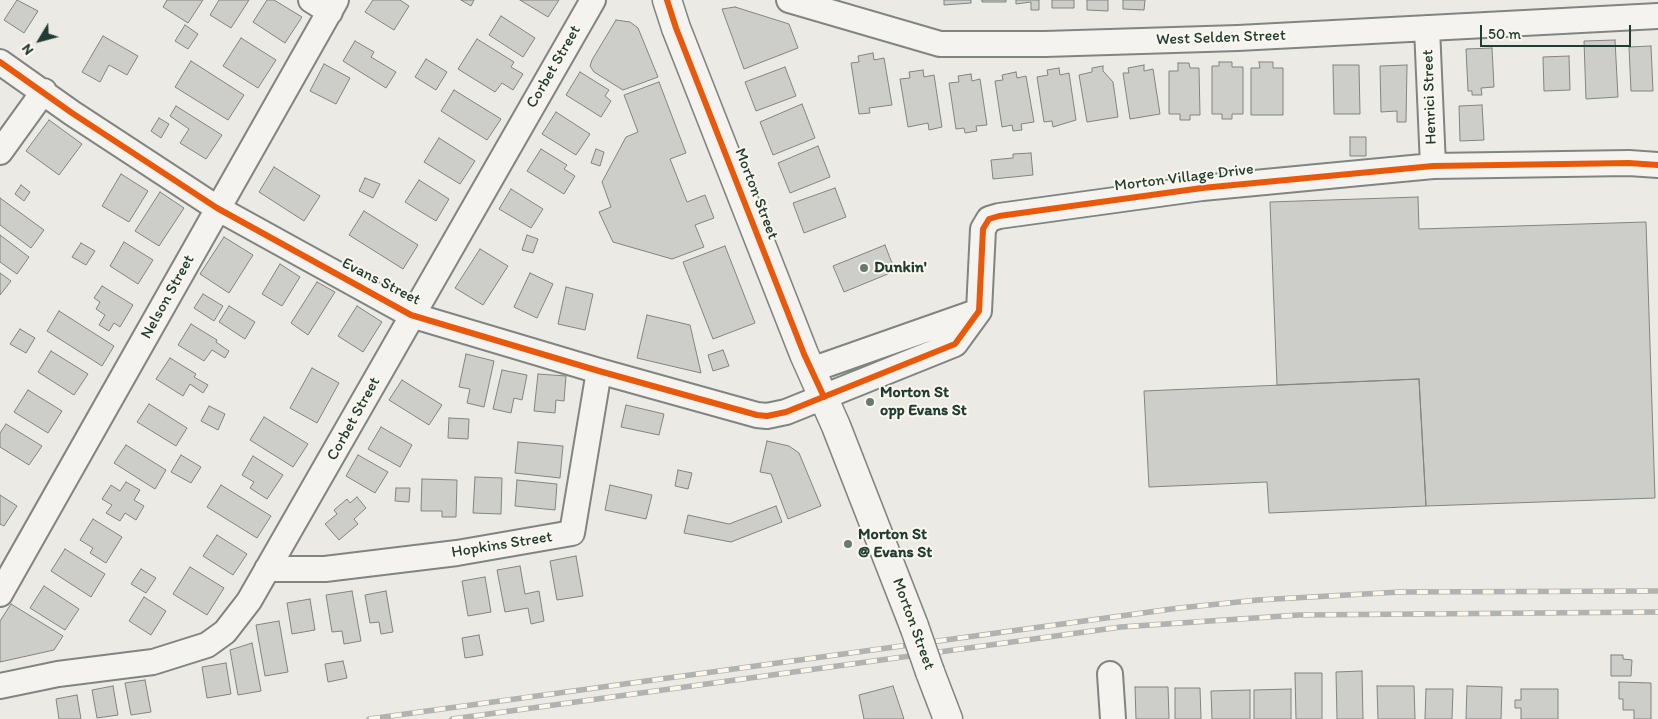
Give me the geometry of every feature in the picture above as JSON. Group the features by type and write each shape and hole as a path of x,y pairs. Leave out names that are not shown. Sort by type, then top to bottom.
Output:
{"highway":[{"name":"Morton Street","path":"667,0 679,37 811,370 824,397 914,626 948,719"}],"street":[{"name":"Corbet Street","path":"0,686 58,674 153,662 206,645 225,632 249,601 593,0"},
{"name":"West Selden Street","path":"789,0 940,44 1045,44 1200,40 1658,16"},
{"name":"Nelson Street","path":"0,594 217,208 325,4"},
{"name":"Henrici Street","path":"1427,28 1433,166"},
{"name":"Evans Street","path":"0,62 217,208 411,315 599,371 757,415 778,415 824,397"},
{"path":"0,152 44,92"},
{"name":"Morton Village Drive","path":"979,311 983,229 989,219 999,216 1202,188 1433,166 1629,163 1658,165"},
{"path":"811,370 979,311"},
{"path":"824,397 955,344 979,311"},
{"name":"Hopkins Street","path":"267,569 325,569 457,553 572,533 599,371"},
{"path":"1110,674 1113,719"}],"building":[{"path":"17,0 38,11 24,33 4,20"},
{"path":"167,0 203,0 188,23 163,7"},
{"path":"219,0 249,0 231,28 210,15"},
{"path":"267,0 274,0 302,17 285,43 253,22"},
{"path":"373,0 400,0 409,6 394,30 365,12"},
{"path":"461,0 474,0 471,6"},
{"path":"520,0 559,0 548,17"},
{"path":"944,0 971,0 971,3 944,5"},
{"path":"982,0 1006,0 1006,2 982,2"},
{"path":"1016,0 1039,0 1039,10 1031,10 1031,2 1016,4"},
{"path":"1052,0 1074,0 1074,8 1052,8"},
{"path":"1087,0 1108,0 1108,11 1087,10"},
{"path":"1123,0 1145,0 1144,10 1123,9"},
{"path":"735,7 789,24 798,48 744,69 722,9"},
{"path":"501,16 535,38 523,57 489,35"},
{"path":"616,20 630,22 638,28 658,77 623,90 594,72 590,66 592,60"},
{"path":"185,25 198,34 188,49 175,41"},
{"path":"103,36 138,56 127,75 109,65 100,82 82,72"},
{"path":"241,38 276,60 258,88 223,66"},
{"path":"477,39 514,62 511,67 523,74 513,90 502,83 495,92 458,69"},
{"path":"1615,40 1618,97 1586,99 1584,41"},
{"path":"355,41 374,52 371,57 396,72 386,88 343,61"},
{"path":"1651,46 1653,91 1631,91 1629,47"},
{"path":"1492,48 1494,87 1481,88 1482,95 1472,95 1472,91 1468,91 1466,49"},
{"path":"873,53 874,60 884,58 892,105 869,108 870,113 859,114 851,63 859,62 858,56"},
{"path":"1569,56 1570,90 1544,91 1543,57"},
{"path":"426,59 447,72 436,90 415,77"},
{"path":"191,61 244,95 228,120 175,87"},
{"path":"1219,62 1232,62 1232,67 1243,67 1243,114 1232,114 1232,119 1222,119 1222,114 1212,114 1212,66 1219,66"},
{"path":"1259,62 1273,62 1273,68 1283,68 1283,115 1251,115 1251,68 1260,68"},
{"path":"1178,63 1189,63 1190,68 1199,68 1200,115 1190,115 1190,120 1180,120 1180,114 1169,114 1169,71 1178,71"},
{"path":"324,64 350,78 336,104 310,91"},
{"path":"1144,65 1144,71 1153,69 1160,114 1130,119 1123,73 1129,73 1128,68"},
{"path":"1333,65 1359,65 1360,114 1334,114"},
{"path":"1407,65 1406,122 1397,122 1397,111 1381,112 1380,66"},
{"path":"1103,66 1103,71 1113,82 1118,117 1087,122 1079,75 1092,72 1092,68"},
{"path":"785,67 796,96 756,111 745,82"},
{"path":"1059,68 1060,75 1069,73 1076,120 1053,127 1052,121 1044,122 1037,77 1048,75 1047,70"},
{"path":"923,70 924,77 934,75 942,127 929,130 928,123 908,127 900,79 910,78 909,72"},
{"path":"580,72 609,90 605,96 611,101 601,117 566,95"},
{"path":"1016,72 1017,78 1026,76 1034,122 1021,124 1022,130 1013,131 1012,125 1002,127 995,81 1003,80 1002,75"},
{"path":"971,74 972,81 980,79 987,125 976,126 977,131 965,133 964,128 956,129 949,83 959,82 958,76"},
{"path":"659,82 686,153 670,159 687,202 705,195 714,218 695,225 704,247 672,259 613,242 599,212 611,207 602,182 626,137 638,132 624,95"},
{"path":"454,90 501,119 487,140 441,111"},
{"path":"802,104 815,138 773,155 760,122"},
{"path":"1482,105 1484,140 1460,141 1459,106"},
{"path":"176,106 222,135 206,159 180,143 189,129 170,116"},
{"path":"556,112 590,134 576,155 542,134"},
{"path":"159,118 169,124 161,138 151,131"},
{"path":"49,120 82,144 59,175 26,151"},
{"path":"1350,137 1366,137 1366,156 1350,156"},
{"path":"439,138 475,161 460,184 424,162"},
{"path":"818,146 830,177 790,193 778,163"},
{"path":"541,149 567,165 564,169 575,176 564,194 527,171"},
{"path":"596,149 604,152 600,166 591,163"},
{"path":"1031,153 1033,175 993,179 991,160 1013,158 1013,154"},
{"path":"274,167 320,196 304,221 259,192"},
{"path":"121,174 148,191 129,222 102,206"},
{"path":"365,178 380,184 373,198 359,191"},
{"path":"419,180 449,199 436,221 405,202"},
{"path":"21,185 30,192 24,201 15,194"},
{"path":"835,188 846,217 804,233 793,203"},
{"path":"511,189 543,209 531,228 499,209"},
{"path":"160,192 184,208 159,246 135,231"},
{"path":"1418,197 1419,229 1646,222 1655,498 1426,506 1419,379 1277,385 1270,202"},
{"path":"0,198 44,230 31,248 0,225"},
{"path":"364,211 418,245 403,269 349,235"},
{"path":"0,235 29,257 17,274 0,262"},
{"path":"527,235 538,239 533,253 522,250"},
{"path":"224,237 253,255 229,293 200,274"},
{"path":"124,242 153,260 138,284 110,266"},
{"path":"81,243 95,251 86,265 72,257"},
{"name":"Dunkin'","path":"885,245 895,271 844,292 833,266"},
{"path":"725,246 755,323 713,339 683,262"},
{"path":"480,249 508,266 483,305 455,288"},
{"path":"280,264 300,277 282,306 262,294"},
{"path":"0,273 11,281 0,295"},
{"path":"530,273 553,284 537,318 514,307"},
{"path":"317,282 335,292 308,335 291,323"},
{"path":"102,286 133,305 120,327 114,323 109,331 99,325 105,315 96,309 100,302 94,298"},
{"path":"566,287 593,294 585,330 558,324"},
{"path":"203,294 223,306 214,321 194,308"},
{"path":"229,306 255,322 245,339 219,322"},
{"path":"357,306 382,322 363,352 338,336"},
{"path":"59,311 114,346 102,366 47,331"},
{"path":"647,315 690,325 701,373 637,358"},
{"path":"191,324 217,340 216,342 229,351 225,358 212,350 204,361 178,345"},
{"path":"20,329 35,338 26,353 10,344"},
{"path":"723,350 729,366 713,371 708,355"},
{"path":"51,351 88,374 74,395 38,372"},
{"path":"466,354 494,361 484,407 467,403 470,389 459,387"},
{"path":"170,358 196,374 194,377 208,385 203,393 190,384 183,396 156,379"},
{"path":"312,368 339,383 317,423 290,408"},
{"path":"502,370 527,375 522,400 514,398 511,413 493,409"},
{"path":"538,374 566,376 564,401 556,400 555,413 534,411"},
{"path":"1419,379 1426,506 1269,513 1267,482 1149,487 1144,391"},
{"path":"402,380 442,405 429,425 389,400"},
{"path":"28,390 62,411 48,433 14,412"},
{"path":"149,404 187,428 176,446 137,422"},
{"path":"626,405 664,414 659,435 621,427"},
{"path":"209,406 225,414 218,430 201,421"},
{"path":"264,417 308,444 293,467 250,440"},
{"path":"449,418 469,419 468,439 448,438"},
{"path":"6,424 42,446 29,465 0,447 0,433"},
{"path":"381,427 412,445 400,467 368,449"},
{"path":"767,441 789,446 799,453 821,506 788,519 771,474 760,472"},
{"path":"518,442 563,446 560,478 515,473"},
{"path":"126,445 166,470 155,489 114,463"},
{"path":"181,455 201,467 191,483 171,472"},
{"path":"358,455 388,472 375,493 346,476"},
{"path":"253,456 283,475 267,499 250,488 254,482 242,475"},
{"path":"678,470 692,473 688,489 675,486"},
{"path":"475,477 502,478 501,514 473,513"},
{"path":"422,479 457,480 456,517 442,517 442,511 421,511"},
{"path":"517,480 557,484 555,510 515,506"},
{"path":"126,482 140,490 134,500 144,506 136,520 125,513 120,521 106,513 112,505 102,499 111,485 120,491"},
{"path":"221,485 271,516 257,538 207,507"},
{"path":"610,485 652,495 646,519 605,510"},
{"path":"396,488 410,488 409,502 395,501"},
{"path":"0,495 17,506 4,526 0,524"},
{"path":"357,497 366,508 354,519 358,524 339,540 325,524 337,514 334,510 347,499 350,503"},
{"path":"776,506 782,522 731,542 684,533 688,515 729,524"},
{"path":"93,519 122,537 106,563 90,553 93,548 80,540"},
{"path":"217,535 247,554 233,575 203,556"},
{"path":"65,549 105,574 91,597 51,571"},
{"path":"576,556 583,596 557,600 550,561"},
{"path":"520,566 525,594 539,591 544,621 531,624 528,608 505,612 497,570"},
{"path":"190,567 224,588 207,615 173,594"},
{"path":"141,569 156,578 146,593 131,584"},
{"path":"485,577 491,612 468,616 462,581"},
{"path":"44,586 79,609 65,630 30,608"},
{"path":"352,591 361,641 344,644 342,631 332,632 326,595"},
{"path":"386,591 393,632 381,634 379,622 370,623 365,595"},
{"path":"144,597 166,611 151,635 129,621"},
{"path":"310,599 315,630 292,634 287,603"},
{"path":"11,604 63,636 54,650 0,662 0,621"},
{"path":"279,621 288,672 265,676 256,625"},
{"path":"479,635 483,655 465,658 462,638"},
{"path":"252,643 261,691 238,695 230,650"},
{"path":"1611,655 1623,655 1623,659 1632,660 1631,676 1611,676"},
{"path":"343,661 347,678 328,682 325,664"},
{"path":"226,663 231,694 207,698 202,667"},
{"path":"1362,671 1363,719 1337,719 1336,672"},
{"path":"1295,673 1322,673 1322,719 1296,719"},
{"path":"145,680 151,712 131,715 125,683"},
{"path":"1619,682 1651,683 1651,719 1634,719 1634,710 1623,710 1623,699 1619,699"},
{"path":"113,686 118,715 97,718 92,690"},
{"path":"893,686 904,719 864,719 859,695"},
{"path":"1377,686 1414,686 1415,719 1378,719"},
{"path":"1467,686 1502,687 1501,719 1466,719"},
{"path":"1135,687 1168,687 1169,719 1136,719"},
{"path":"1175,688 1200,688 1201,719 1175,719"},
{"path":"1291,689 1291,719 1254,719 1254,690"},
{"path":"1426,689 1453,689 1452,719 1425,719"},
{"path":"1521,689 1558,689 1558,719 1521,719 1521,708 1515,708 1515,700 1521,700"},
{"path":"1250,690 1250,719 1212,719 1211,691"},
{"path":"77,695 81,719 59,719 56,699"}],"railway":[{"path":"369,719 1179,608 1258,600 1400,592 1658,591"},
{"path":"452,719 1121,627 1299,615 1658,612"}],"cycle path":[{"path":"667,0 676,28 804,354 824,397"},
{"path":"0,62 72,113 217,208 411,315 599,371 757,415 767,416 786,412 955,344 979,311 983,229 989,219 999,216 1202,188 1433,166 1629,163 1658,165"}],"place":[{"name":"Dunkin'","path":"864,268"},
{"name":"Morton St opp Evans St","path":"870,402"},
{"name":"Morton St @ Evans St","path":"848,544"}]}
